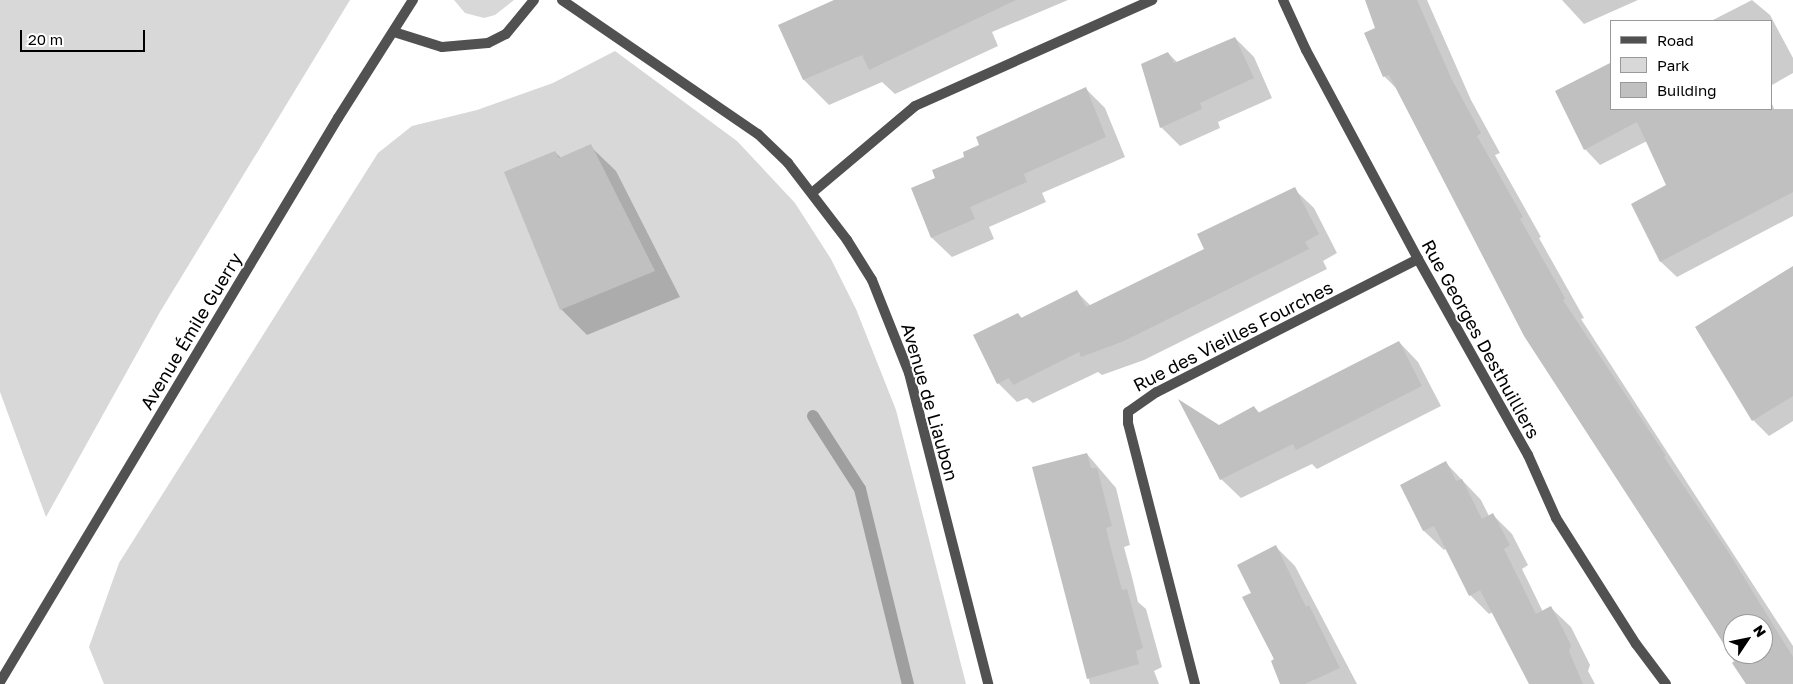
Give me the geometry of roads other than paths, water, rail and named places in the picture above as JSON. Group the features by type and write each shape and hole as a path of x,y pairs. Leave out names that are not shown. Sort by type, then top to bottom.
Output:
{"street":[{"name":"Avenue Émile Guerry","path":"0,682 338,118 413,0"},
{"path":"394,32 442,47 488,43 506,34 534,0"},
{"name":"Avenue de Liaubon","path":"562,0 758,134 788,163 813,192 872,280 909,374 988,684"},
{"path":"813,192 915,106 1152,0"},
{"name":"Rue Georges Desthuilliers","path":"1283,0 1306,50 1418,260 1528,455 1556,518 1636,644 1666,684"},
{"name":"Rue des Vieilles Fourches","path":"1194,684 1128,423 1128,412 1157,392 1418,260"}],"waterway":[{"path":"813,416 860,489 908,684"}]}
